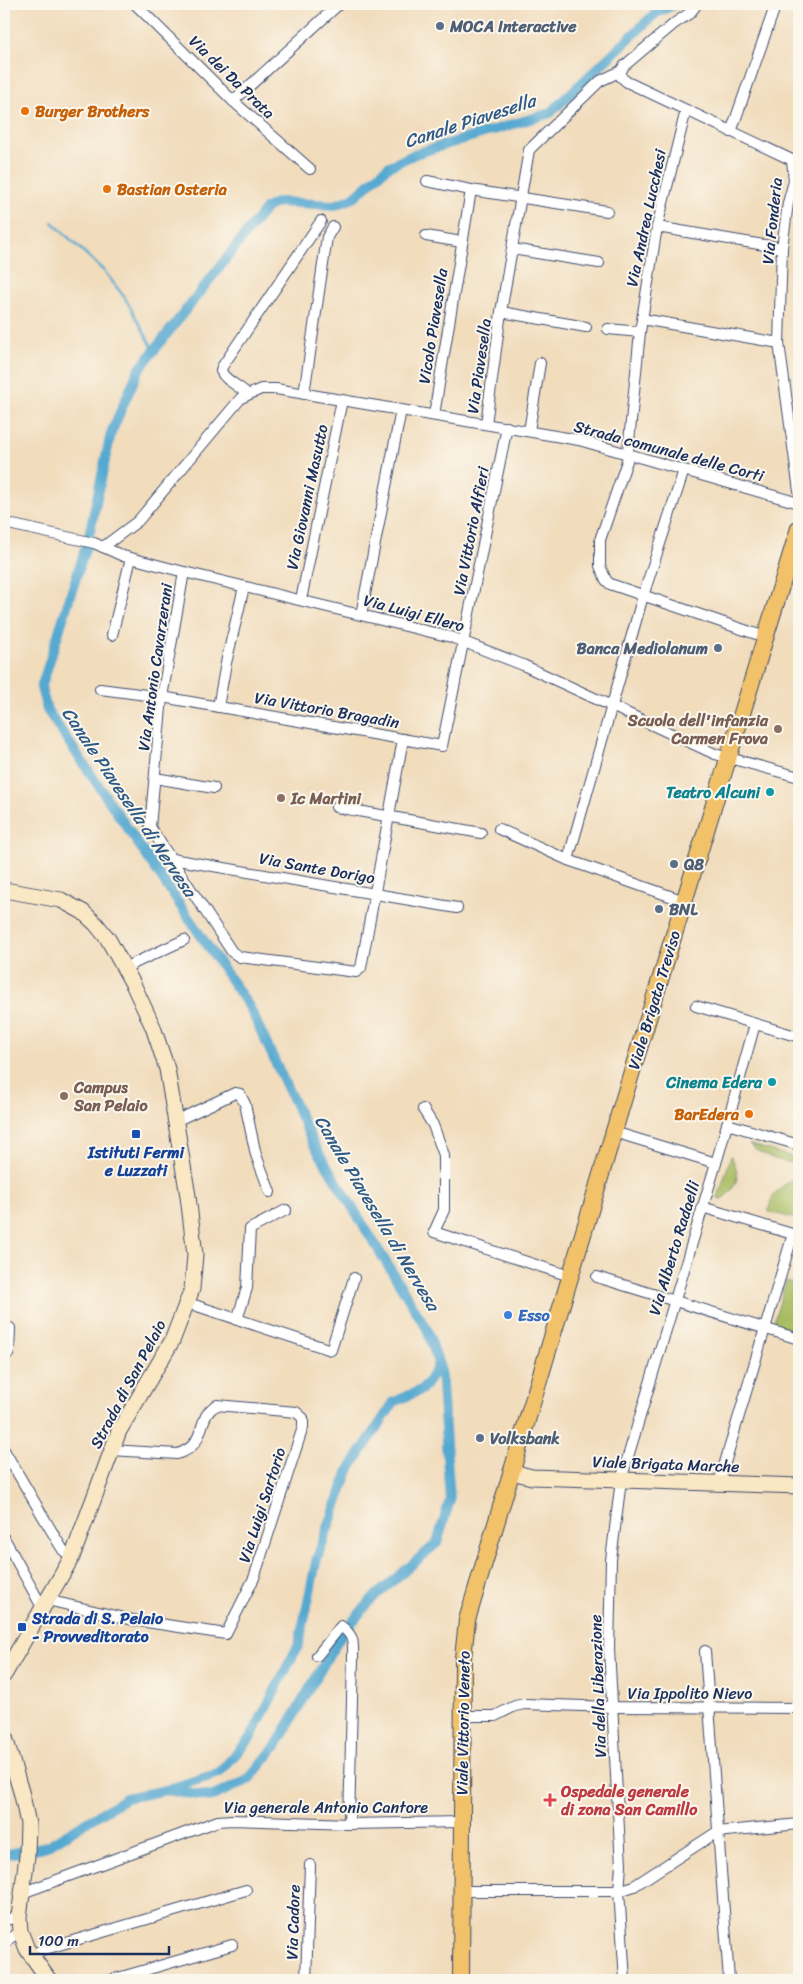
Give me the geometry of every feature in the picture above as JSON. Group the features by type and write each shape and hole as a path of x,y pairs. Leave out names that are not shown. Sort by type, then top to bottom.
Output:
{"main road":[{"name":"Viale Brigata Treviso","path":"512,1472 684,901 799,528"},
{"name":"Viale Vittorio Veneto","path":"461,1980 463,1658 466,1620 512,1472"}],"street":[{"name":"Via dei Da Prata","path":"135,4 233,102 310,169"},
{"path":"233,102 339,4"},
{"path":"621,71 624,66 675,22 690,12 697,4"},
{"path":"731,132 776,4"},
{"name":"Via Fonderia","path":"621,71 622,77 627,82 731,132 795,159 794,181 788,204 782,248 779,343 799,491"},
{"name":"Via Piavesella","path":"486,424 501,312 530,150 600,81 621,71"},
{"name":"Via Andrea Lucchesi","path":"686,110 656,227 640,332 628,454 619,486 601,535 599,559 603,575 610,584 765,637"},
{"path":"427,181 471,190 607,211"},
{"name":"Vicolo Piavesella","path":"434,415 471,190"},
{"path":"99,545 138,521 234,406 247,394 241,387 225,377 221,371 222,368 321,221"},
{"path":"304,394 327,237 333,227"},
{"path":"656,227 782,248"},
{"path":"426,236 462,242"},
{"path":"512,249 599,263"},
{"name":"Via Piavesella","path":"501,312 586,326"},
{"path":"642,319 779,343"},
{"path":"608,328 640,332"},
{"path":"529,431 540,363"},
{"name":"Strada comunale delle Corti","path":"247,394 269,388 579,440 799,503"},
{"name":"Via Giovanni Masutto","path":"301,600 342,400"},
{"path":"362,615 402,410"},
{"name":"Via Vittorio Alfieri","path":"465,642 507,427"},
{"path":"568,860 643,596 684,470"},
{"name":"Via Luigi Ellero","path":"4,523 78,539 131,558 244,587 411,626 465,642 523,665 697,746 728,758 799,777"},
{"path":"112,636 131,558"},
{"name":"Via Antonio Cavarzerani","path":"184,572 162,697 150,827 232,952 240,957 356,972 361,968 373,893 403,739"},
{"path":"218,707 244,587"},
{"name":"Via Vittorio Bragadin","path":"100,689 162,697 442,746 465,642"},
{"path":"155,778 214,788"},
{"path":"336,808 480,833"},
{"path":"499,829 568,860 684,901"},
{"name":"Via Sante Dorigo","path":"172,859 457,908"},
{"name":"Strada di San Pelaio","path":"4,890 61,900 72,905 96,924 124,968 158,1038 167,1069 195,1248 194,1278 188,1303 172,1341 123,1424 111,1450 72,1557 4,1674"},
{"path":"124,968 184,940"},
{"path":"696,1006 799,1036"},
{"name":"Via Alberto Radaelli","path":"621,1480 716,1163 755,1024"},
{"path":"176,1119 235,1094 240,1094 256,1154 270,1192"},
{"path":"423,1109 433,1125 444,1155 444,1210 434,1232 570,1276"},
{"path":"727,1124 799,1145"},
{"path":"614,1132 716,1163"},
{"path":"702,1207 796,1235 765,1328 719,1484"},
{"path":"237,1320 247,1288 250,1229 286,1210"},
{"path":"597,1277 799,1338"},
{"path":"188,1303 331,1350 354,1278"},
{"path":"4,1328 10,1328 9,1353 4,1353"},
{"name":"Via Luigi Sartorio","path":"44,1603 133,1620 226,1634 254,1578 303,1427 303,1418 296,1412 217,1405 210,1408 193,1447 185,1451 177,1454 111,1450"},
{"path":"4,1450 63,1550 72,1557"},
{"path":"518,1450 524,1466 532,1477"},
{"name":"Viale Brigata Marche","path":"512,1472 532,1477 799,1486"},
{"name":"Via della Liberazione","path":"621,1480 611,1560 609,1649 621,1865 619,1891 625,1980"},
{"path":"4,1538 44,1603"},
{"path":"317,1656 341,1626 346,1631 353,1658 349,1824"},
{"path":"705,1651 729,1980"},
{"name":"Via Ippolito Nievo","path":"463,1716 495,1716 514,1706 524,1704 613,1707 799,1708"},
{"path":"4,1734 26,1809 27,1860 20,1924 25,1944 49,1980"},
{"name":"Via generale Antonio Cantore","path":"22,1893 218,1821 349,1824 462,1822"},
{"path":"461,1891 619,1891 634,1886 717,1832 799,1824"},
{"name":"Via Cadore","path":"306,1980 310,1865"},
{"path":"32,1955 42,1950 246,1890"},
{"path":"4,1920 20,1924"},
{"path":"4,1945 20,1924"},
{"path":"110,1980 232,1945"}],"green space":[{"path":"749,1144 799,1159 799,1164 772,1158 754,1149"},
{"path":"731,1156 736,1169 737,1179 728,1194 722,1199 718,1198"},
{"path":"799,1177 799,1188 794,1187 799,1191 797,1219 769,1212 772,1200 778,1190 788,1182"},
{"path":"786,1281 799,1286 799,1332 773,1324"}],"waterway":[{"name":"Canale Piavesella di Nervesa","path":"4,1855 47,1846 126,1798 166,1790 211,1797 248,1780 276,1746 341,1635 372,1599 437,1543 450,1500 441,1371 427,1329 313,1143 250,1008 47,710 41,688 88,540 111,433 138,371 266,208 278,202 335,205 353,198 388,167 415,154 550,113 656,13 676,4"},
{"path":"52,222 105,272 125,298 154,350"},
{"name":"Canale Piavesella di Nervesa","path":"169,1789 219,1773 251,1737 299,1644 317,1558 349,1470 394,1402 423,1389 436,1370 438,1361"}],"place":[{"name":"MOCA Interactive","path":"440,26"},
{"name":"Burger Brothers","path":"25,111"},
{"name":"Bastian Osteria","path":"107,189"},
{"name":"Banca Mediolanum","path":"718,648"},
{"name":"Scuola dell'infanzia Carmen Frova","path":"778,729"},
{"name":"Teatro Alcuni","path":"770,792"},
{"name":"Ic Martini","path":"281,798"},
{"name":"Q8","path":"674,864"},
{"name":"BNL","path":"659,909"},
{"name":"Cinema Edera","path":"772,1082"},
{"name":"Campus San Pelaio","path":"64,1096"},
{"name":"BarEdera","path":"749,1114"},
{"name":"Istituti Fermi e Luzzati","path":"136,1134"},
{"name":"Esso","path":"508,1315"},
{"name":"Volksbank","path":"480,1438"},
{"name":"Strada di S. Pelaio - Provveditorato","path":"22,1627"},
{"name":"Ospedale generale di zona San Camillo","path":"550,1800"}],"water label":[{"name":"Canale Piavesella","path":"470,121"}]}
